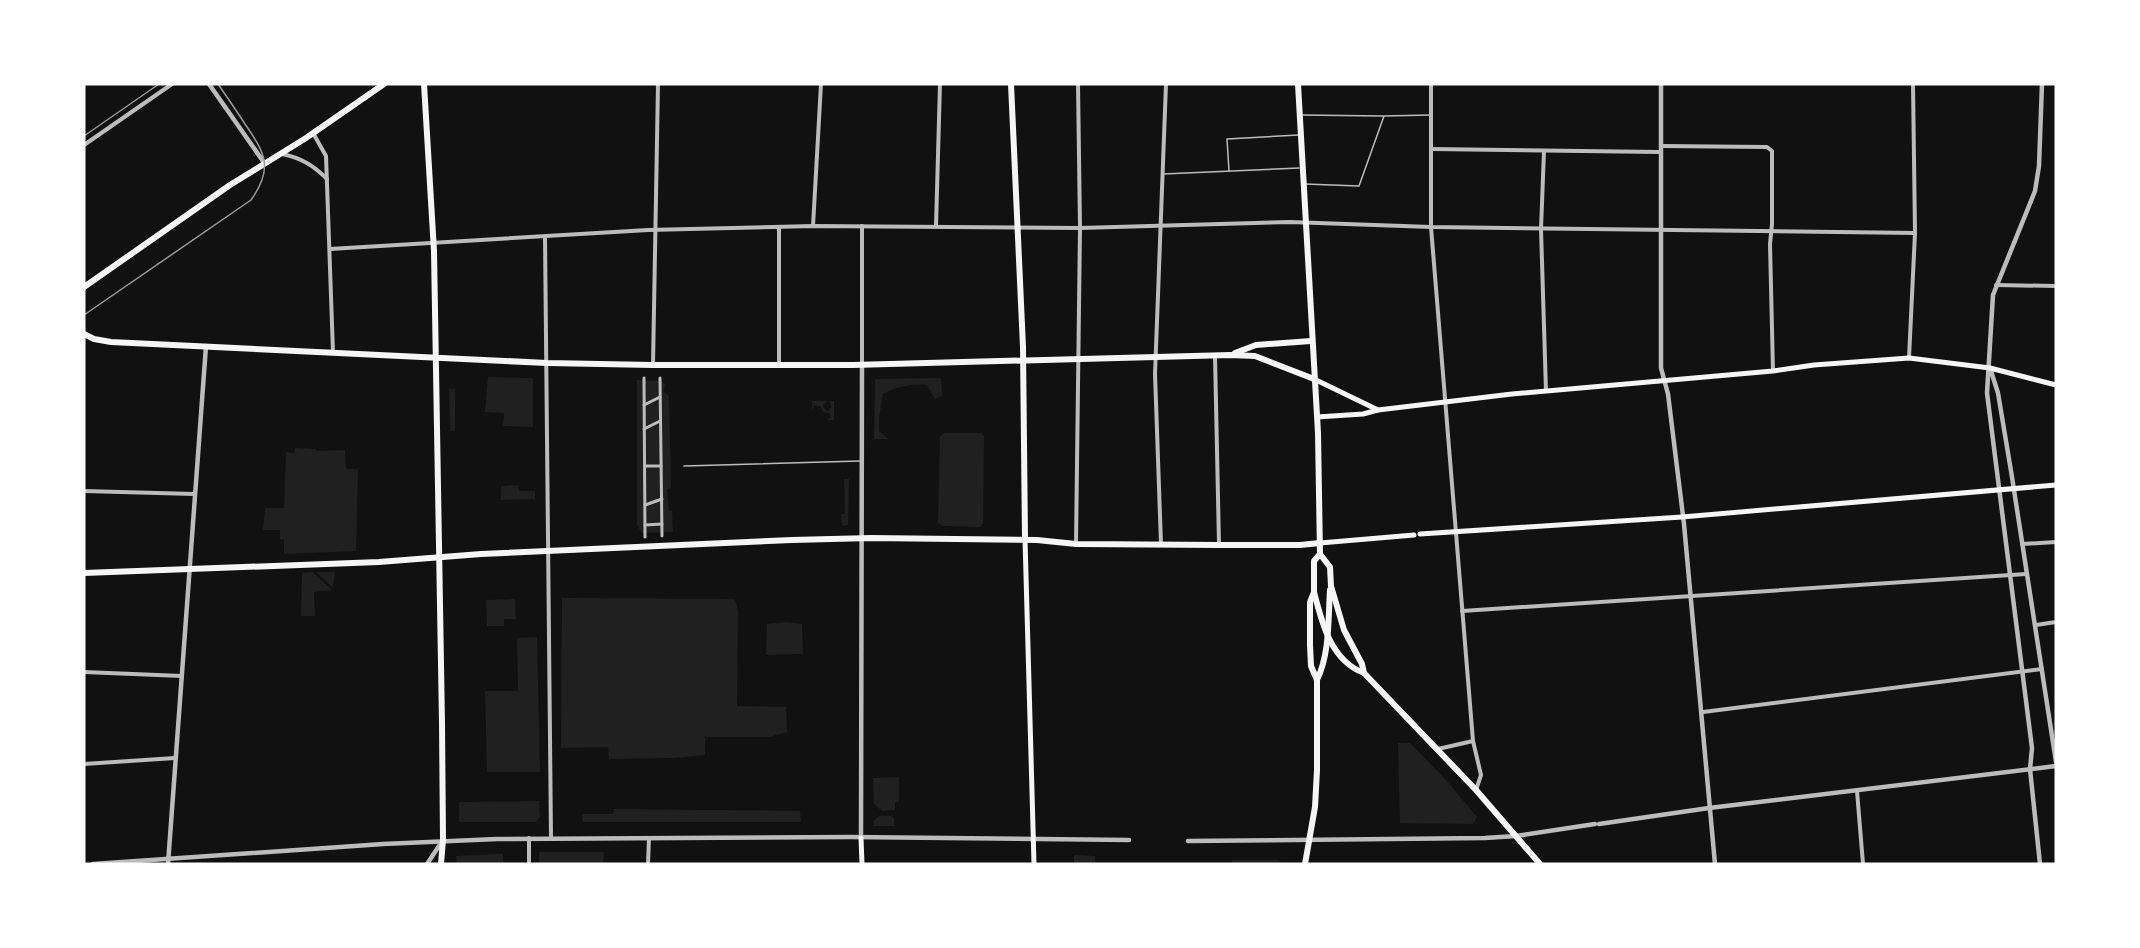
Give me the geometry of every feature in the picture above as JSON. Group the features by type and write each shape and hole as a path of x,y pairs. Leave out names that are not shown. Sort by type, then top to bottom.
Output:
{"main road":[{"path":"84,286 230,185 313,133 383,84"},
{"path":"424,84 434,244 443,840 441,864"},
{"path":"1011,84 1023,360 1025,539 1034,864"},
{"path":"1298,84 1317,417 1320,554 1330,567 1331,586 1322,669 1317,681 1316,789 1305,864"},
{"path":"84,334 102,341 436,358 653,366 862,365 1078,358 1255,356 1314,379 1378,410"},
{"path":"1230,355 1256,345 1311,341"},
{"path":"1317,417 1363,414 1445,401 1773,371 1814,364 1909,358 1990,368 2056,385"},
{"path":"84,573 860,538 1025,539 1076,544 1300,545 1682,517 2056,485"},
{"path":"1320,554 1314,561 1314,592 1327,635 1336,651 1353,669 1364,673 1438,749 1540,864"},
{"path":"1331,586 1344,630 1362,664 1364,673"},
{"path":"1314,592 1310,602 1311,666 1317,681"},
{"path":"861,838 862,864"}],"street":[{"path":"209,84 265,164"},
{"path":"653,366 658,84"},
{"path":"813,226 821,84"},
{"path":"936,226 940,84"},
{"path":"1076,544 1080,228 1078,84"},
{"path":"1161,544 1155,358 1166,84"},
{"path":"1431,84 1431,227 1473,741 1481,775 1476,790"},
{"path":"1661,84 1661,363 1668,394 1682,517 1715,864"},
{"path":"1909,358 1916,233 1913,84"},
{"path":"2040,864 2030,770 2032,748 1987,393 1993,295 2035,191 2039,166 2042,84"},
{"path":"84,145 170,85"},
{"path":"313,133 326,156 333,352"},
{"path":"1431,149 1544,151 1771,148 1773,371"},
{"path":"1544,151 1541,229 1546,391"},
{"path":"282,153 308,163 327,180"},
{"path":"330,249 655,230 813,226 1080,228 1305,222 1541,229 1916,233"},
{"path":"861,838 862,226"},
{"path":"779,227 779,365"},
{"path":"545,237 551,838"},
{"path":"1996,285 2056,286"},
{"path":"168,862 206,346"},
{"path":"1215,356 1219,545"},
{"path":"1188,841 1310,841 1516,836 1709,808 2030,770 2056,764 2014,488 1998,393 1990,368"},
{"path":"644,378 645,537"},
{"path":"660,378 662,537"},
{"path":"644,405 660,397"},
{"path":"644,429 660,421"},
{"path":"645,466 661,466"},
{"path":"84,492 194,494"},
{"path":"645,505 662,499"},
{"path":"645,525 662,524"},
{"path":"2022,544 2056,542"},
{"path":"1462,611 2026,574"},
{"path":"2036,625 2056,622"},
{"path":"1702,712 2042,669"},
{"path":"84,672 182,676"},
{"path":"1438,749 1473,741"},
{"path":"84,764 175,758"},
{"path":"1857,791 1863,864"},
{"path":"93,864 168,862 443,840 529,838 1129,840"},
{"path":"529,838 529,864"},
{"path":"648,864 649,838"},
{"path":"427,864 443,840"}],"lane":[{"path":"1300,115 1431,116"},
{"path":"1303,184 1359,186 1384,116"},
{"path":"1229,172 1227,140 1300,135"},
{"path":"1162,174 1302,168"},
{"path":"684,465 861,461"}],"shaded area":[{"path":"488,377 533,378 533,427 503,426 504,413 485,412"},
{"path":"941,378 942,396 935,399 927,385 904,386 883,394 879,431 888,439 874,439 875,379"},
{"path":"637,380 662,381 665,385 663,391 669,396 671,488 667,489 669,510 672,511 673,532 642,533 637,525"},
{"path":"449,389 455,389 455,431 450,431"},
{"path":"812,401 827,401 823,406 827,411 832,407 829,401 834,401 834,420 827,420 830,418 830,413 823,412 820,406 815,405 812,410"},
{"path":"944,433 982,433 984,436 983,524 980,527 942,526 938,523 940,437"},
{"path":"295,448 316,449 316,451 345,450 346,469 358,469 356,551 284,554 284,539 280,539 280,530 263,530 265,508 284,508 286,452 294,453"},
{"path":"844,479 849,479 848,525 842,526 841,514 845,514"},
{"path":"518,485 519,491 535,491 535,499 501,500 501,486"},
{"path":"312,572 332,590 314,592 315,616 301,616 302,573"},
{"path":"316,572 335,572 333,586 331,586"},
{"path":"562,598 735,599 738,611 737,706 786,707 787,732 770,737 705,737 705,755 675,758 609,759 608,747 561,748"},
{"path":"515,599 516,619 504,619 504,626 487,626 486,600"},
{"path":"787,622 802,624 803,654 766,655 767,624"},
{"path":"537,637 540,772 487,772 485,691 518,691 517,638"},
{"path":"1398,743 1410,743 1446,780 1477,817 1473,824 1400,823"},
{"path":"899,777 899,802 895,802 895,810 882,811 874,804 873,778"},
{"path":"539,801 540,817 536,822 459,822 459,802"},
{"path":"614,809 800,811 801,822 583,822 582,814 613,814"},
{"path":"879,816 892,816 894,826 874,826 874,821"},
{"path":"539,852 604,852 603,864 539,864"},
{"path":"503,854 503,864 457,864 456,856"},
{"path":"1074,855 1095,856 1095,864 1074,864"},
{"path":"1232,860 1279,860 1281,864 1232,864"}],"tram line":[{"path":"84,136 159,84"},
{"path":"84,315 251,200 258,189 264,170 262,152 218,84"}]}
